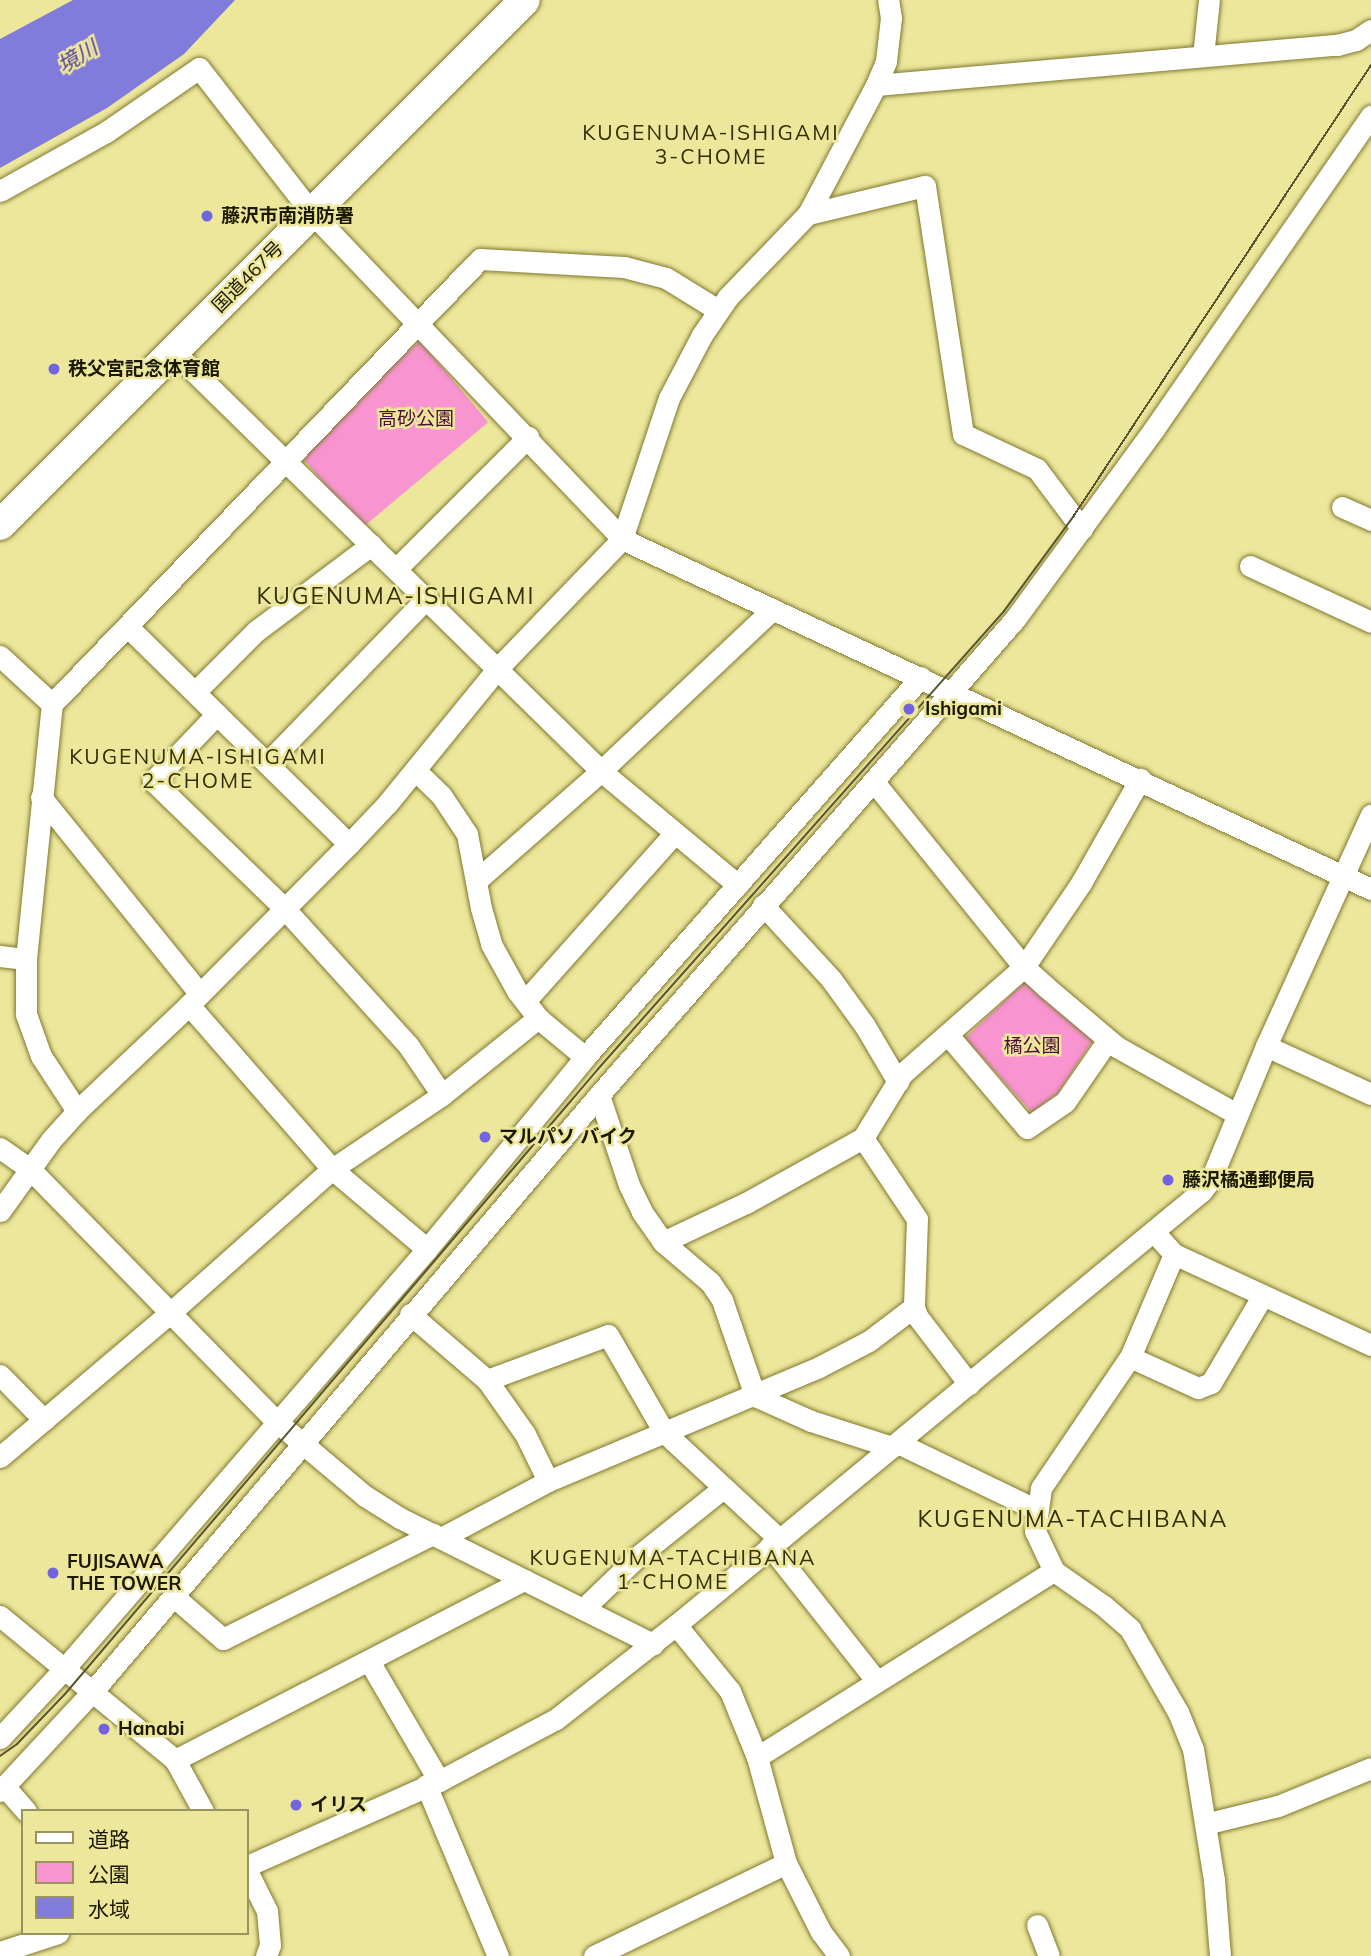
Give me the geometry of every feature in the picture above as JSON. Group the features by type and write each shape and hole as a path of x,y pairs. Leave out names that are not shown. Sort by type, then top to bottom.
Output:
{"highway":[{"name":"国道467号","path":"0,524 525,0"}],"street":[{"path":"0,1211 77,1111 194,1000 349,844 415,770 497,668 622,539 669,398 718,310 758,263 808,214 876,85 886,61 891,18 888,0"},
{"path":"1203,56 1209,0"},
{"path":"876,85 1337,46 1356,40 1371,30"},
{"path":"0,191 106,132 199,68 312,214 528,437 622,539 1371,889"},
{"path":"24,1809 2,1789 92,1692 598,1095 1015,619 1082,528 1371,116"},
{"path":"808,214 925,186 963,434 1037,469 1082,528"},
{"path":"77,1111 41,1056 26,1014 26,959 52,704 480,260 624,267 666,278 718,310"},
{"path":"174,352 601,771 738,885"},
{"path":"396,569 528,437"},
{"path":"1342,507 1371,520"},
{"path":"195,692 256,631 371,545"},
{"path":"1250,566 1371,622"},
{"path":"267,763 426,599"},
{"path":"477,880 601,771 773,609"},
{"path":"127,626 349,844"},
{"path":"0,656 52,704"},
{"path":"0,1738 64,1669 427,1249 585,1058 920,677"},
{"path":"217,714 153,781 285,909 408,1045 442,1095"},
{"path":"415,770 441,795 467,834 491,944 517,991 538,1018 585,1058"},
{"path":"663,1242 746,1203 863,1138 902,1074 1024,967 1081,883 1140,779"},
{"path":"874,782 1024,967 1108,1040 1157,1072 1237,1114"},
{"path":"41,797 194,1000 332,1169 427,1249"},
{"path":"248,1869 433,1783 556,1719 653,1644 1154,1232 1211,1179 1266,1046 1371,815"},
{"path":"526,1000 676,833"},
{"path":"763,905 831,979 865,1026 898,1082"},
{"path":"0,956 26,959"},
{"path":"0,1457 170,1313 332,1169 442,1095 538,1018"},
{"path":"948,1035 1027,1128 1065,1102 1108,1040"},
{"path":"1266,1046 1371,1094"},
{"path":"598,1095 629,1185 650,1226 663,1242 710,1282 722,1300 755,1396 811,1420 895,1445 1037,1510"},
{"path":"863,1138 918,1219 914,1307 924,1328 969,1384"},
{"path":"0,1148 30,1169 277,1422 365,1496 437,1536 653,1644"},
{"path":"1154,1232 1174,1254 1371,1345"},
{"path":"1174,1254 1130,1357 1100,1404 1061,1454 1041,1488 1035,1531 1041,1550 1054,1571 1104,1606 1130,1629 1178,1712 1193,1749 1214,1880 1220,1956"},
{"path":"1130,1357 1198,1388 1210,1382 1263,1295"},
{"path":"173,1595 223,1639 548,1481 755,1396 869,1341 914,1307"},
{"path":"410,1314 487,1380 525,1434 548,1481"},
{"path":"487,1380 608,1335 664,1432 774,1542 876,1680"},
{"path":"0,1375 44,1420"},
{"path":"583,1609 637,1557 722,1489"},
{"path":"757,1757 1054,1571"},
{"path":"174,1760 524,1580"},
{"path":"0,1616 174,1760 202,1809"},
{"path":"676,1625 730,1691 757,1757 786,1863 821,1932 839,1956"},
{"path":"369,1661 433,1783 498,1956"},
{"path":"1205,1824 1278,1806 1371,1768"},
{"path":"594,1956 786,1863"},
{"path":"248,1871 267,1911 271,1945 265,1956"},
{"path":"1037,1925 1049,1956"},
{"path":"0,1952 52,1935"}],"green space":[{"name":"高砂公園","path":"420,341 488,422 362,528 294,447"},
{"name":"橘公園","path":"1027,980 1093,1040 1058,1093 1032,1113 965,1038"}],"water":[{"name":"境川","path":"73,0 235,0 184,54 107,108 0,168 0,39"}],"tram line":[{"path":"0,1756 17,1744 65,1694 598,1069 1004,611 1073,517 1371,65"}],"place":[{"name":"藤沢市南消防署","path":"207,216"},
{"name":"秩父宮記念体育館","path":"54,369"},
{"name":"Ishigami","path":"909,709"},
{"name":"マルパソ バイク","path":"485,1137"},
{"name":"藤沢橘通郵便局","path":"1168,1180"},
{"name":"FUJISAWA THE TOWER","path":"53,1573"},
{"name":"Hanabi","path":"104,1729"},
{"name":"イリス","path":"296,1805"}],"district":[{"name":"KUGENUMA-ISHIGAMI 3-CHOME","path":"711,144"},
{"name":"KUGENUMA-ISHIGAMI","path":"396,596"},
{"name":"KUGENUMA-ISHIGAMI 2-CHOME","path":"198,768"},
{"name":"KUGENUMA-TACHIBANA","path":"1073,1519"},
{"name":"KUGENUMA-TACHIBANA 1-CHOME","path":"673,1569"}]}
